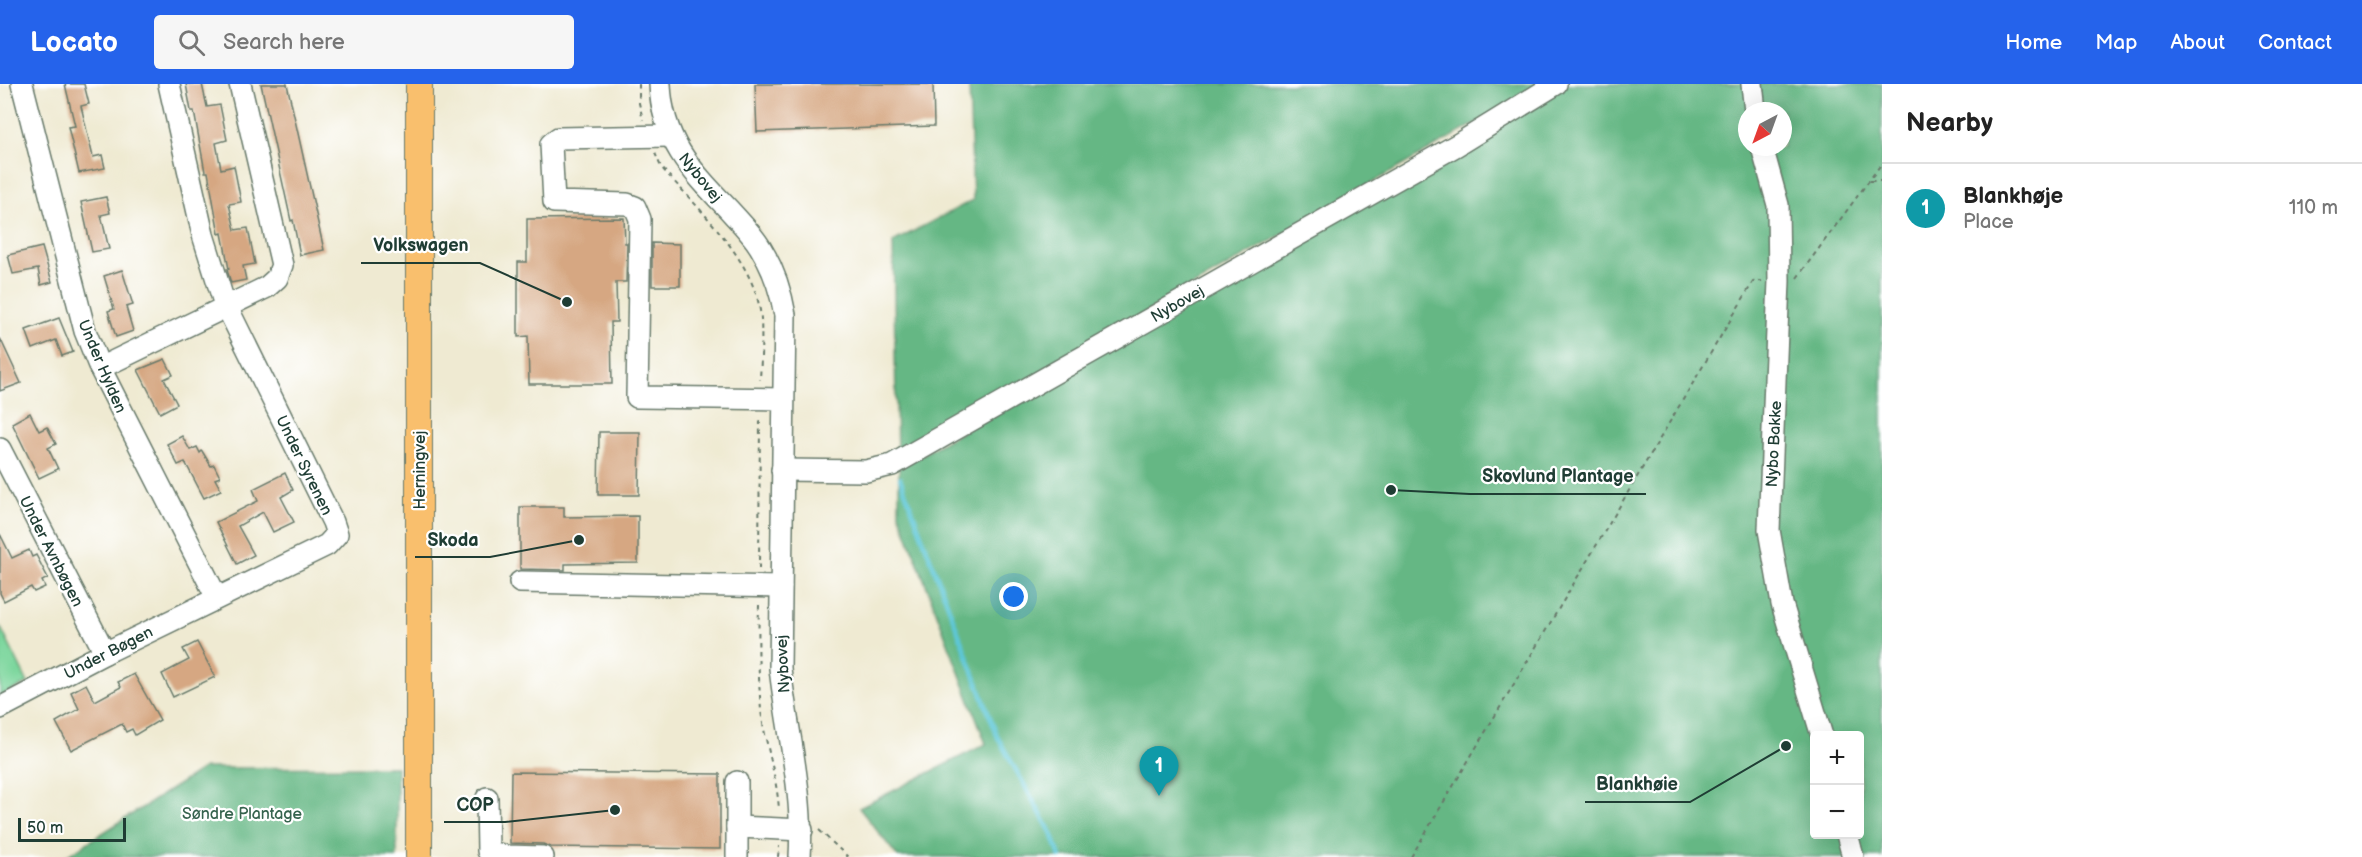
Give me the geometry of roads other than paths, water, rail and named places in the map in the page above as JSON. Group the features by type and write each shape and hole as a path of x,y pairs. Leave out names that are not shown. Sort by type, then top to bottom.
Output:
{"main road":[{"name":"Herningvej","path":"419,84 419,857"}],"street":[{"name":"Under Hylden","path":"22,84 85,331 100,368 217,598"},
{"name":"Under Syrenen","path":"169,84 203,235 227,307 337,534 327,545 217,598"},
{"path":"100,368 267,287 277,278 282,265 240,84"},
{"name":"Nybovej","path":"660,84 662,114 670,136 703,183 759,245 782,295 785,315 780,668 785,711 799,787 800,857"},
{"name":"Nybovej","path":"782,470 866,471 891,465 1457,144 1556,84"},
{"path":"1752,84 1754,102"},
{"path":"670,136 558,138 551,144 554,202 627,204 635,207 640,219 637,397 783,399"},
{"name":"Nybo Bakke","path":"1764,156 1778,205 1779,281 1769,530 1782,604 1821,731"},
{"name":"Under Avnbøgen","path":"0,449 105,653"},
{"path":"520,582 781,587"},
{"name":"Under Bøgen","path":"0,708 217,598"},
{"path":"736,782 737,857"},
{"path":"487,798 488,851 506,856 543,857"},
{"path":"737,827 779,828 801,825"},
{"path":"1848,839 1853,857"}],"waterway":[{"path":"900,478 998,738 1053,836 1060,857"}],"place":[{"name":"Volkswagen","path":"567,302"},
{"name":"Skovlund Plantage","path":"1391,490"},
{"name":"Skoda","path":"579,540"},
{"name":"Blankhøie","path":"1786,746"},
{"name":"Blankhøje","path":"1159,796"},
{"name":"COP","path":"615,810"}],"park label":[{"name":"Søndre Plantage","path":"242,813"}]}
